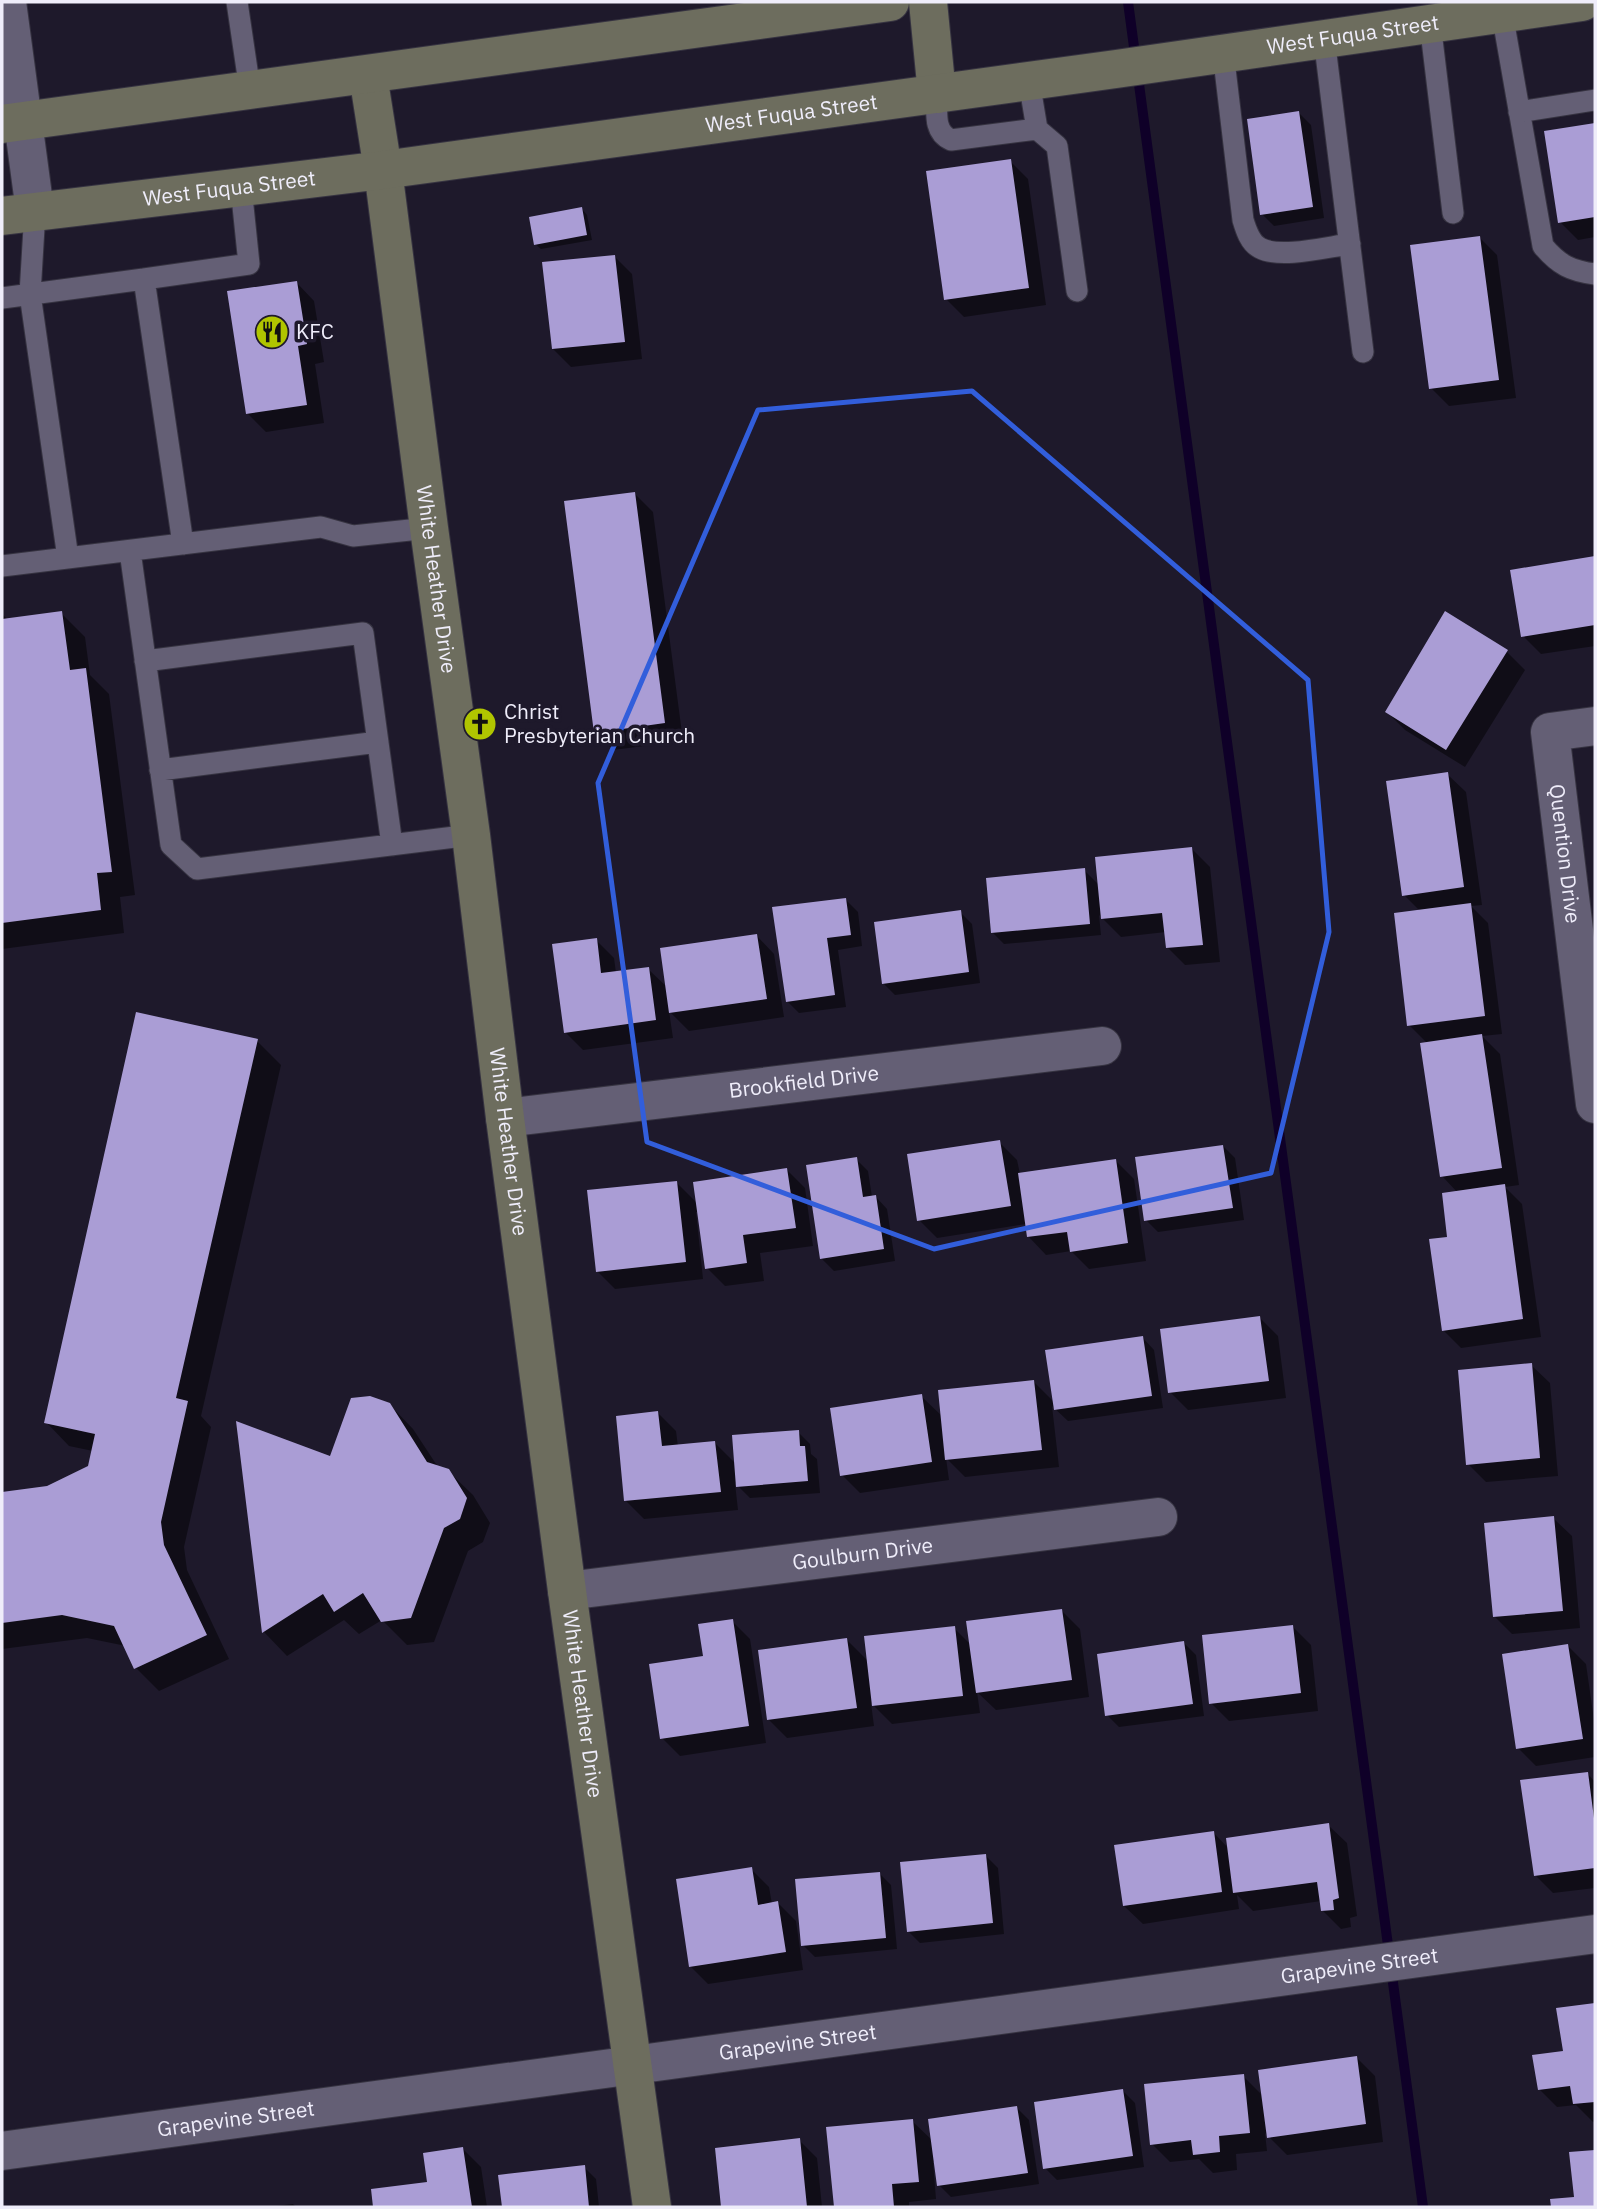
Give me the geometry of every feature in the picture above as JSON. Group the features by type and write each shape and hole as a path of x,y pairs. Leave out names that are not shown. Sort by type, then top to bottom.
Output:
{"main road":[{"path":"12,123 890,2"},
{"path":"928,2 937,94"},
{"name":"West Fuqua Street","path":"18,214 383,170 1116,69 1324,38 1370,17 1430,23 1582,2"},
{"name":"White Heather Drive","path":"368,75 383,170 471,835 567,1591 652,2207"}],"street":[{"path":"7,2 18,214"},
{"name":"Quention Drive","path":"1595,726 1550,732 1595,1104"},
{"name":"Brookfield Drive","path":"505,1118 1102,1046"},
{"name":"Goulburn Drive","path":"567,1591 1158,1517"},
{"name":"Grapevine Street","path":"2,2151 1595,1934"}],"lane":[{"path":"237,2 250,90"},
{"path":"1502,13 1543,246 1557,263 1574,272 1595,274"},
{"path":"1430,23 1453,213"},
{"path":"1324,38 1363,352"},
{"path":"1206,55 1243,220 1250,238 1260,248 1282,252 1350,244"},
{"path":"1029,81 1037,129 1057,146 1077,291"},
{"path":"937,94 938,128 942,136 951,140 1037,129"},
{"path":"1519,112 1595,100"},
{"path":"2,298 250,264 241,187"},
{"path":"18,214 68,558"},
{"path":"144,279 183,544"},
{"path":"2,566 321,527 353,536 429,528"},
{"path":"130,551 171,845 197,869 471,835"},
{"path":"145,661 363,633 392,845"},
{"path":"160,770 378,742"}],"highlighted area":[{"path":"972,391 1308,680 1329,932 1271,1173 934,1249 647,1142 598,783 758,410"}],"building":[{"path":"1299,111 1313,207 1260,215 1247,119"},
{"path":"1595,123 1595,217 1558,223 1544,131"},
{"path":"1011,159 1029,288 944,300 926,171"},
{"path":"582,207 587,235 534,245 529,217"},
{"path":"1480,236 1499,380 1429,389 1410,245"},
{"path":"615,255 625,342 552,349 542,262"},
{"path":"297,281 307,344 298,346 307,405 246,414 227,291"},
{"path":"635,492 665,723 594,733 564,501"},
{"path":"1595,556 1595,625 1521,637 1510,570"},
{"path":"62,611 70,670 86,668 112,872 97,873 101,910 2,923 2,619"},
{"path":"1445,611 1508,650 1446,750 1385,712"},
{"path":"1448,772 1464,887 1402,896 1386,781"},
{"path":"1192,847 1203,945 1166,948 1162,913 1101,919 1095,857"},
{"path":"1085,868 1090,924 991,933 986,878"},
{"path":"846,898 851,935 827,938 835,995 786,1002 772,907"},
{"path":"1471,903 1485,1016 1407,1026 1394,913"},
{"path":"961,910 969,972 882,984 874,922"},
{"path":"757,934 767,999 669,1013 660,948"},
{"path":"597,938 601,973 649,967 656,1020 564,1033 552,944"},
{"path":"136,1012 258,1039 176,1398 188,1401 161,1522 164,1545 207,1635 134,1669 114,1626 62,1615 2,1623 2,1492 47,1486 88,1466 95,1434 44,1423"},
{"path":"1482,1034 1502,1168 1440,1177 1420,1043"},
{"path":"1000,1140 1011,1206 917,1221 907,1154"},
{"path":"1223,1145 1233,1208 1144,1221 1135,1157"},
{"path":"857,1157 863,1197 876,1195 884,1249 820,1259 806,1165"},
{"path":"1116,1159 1128,1243 1070,1252 1067,1232 1027,1237 1018,1173"},
{"path":"787,1168 796,1228 743,1235 747,1263 705,1269 693,1182"},
{"path":"677,1181 686,1262 596,1272 587,1190"},
{"path":"1505,1184 1523,1319 1442,1331 1429,1239 1447,1237 1442,1193"},
{"path":"1260,1316 1269,1381 1168,1393 1160,1329"},
{"path":"1143,1336 1152,1396 1054,1410 1045,1350"},
{"path":"1532,1363 1540,1458 1466,1465 1458,1370"},
{"path":"1034,1380 1042,1450 945,1460 938,1390"},
{"path":"922,1394 932,1462 840,1476 830,1408"},
{"path":"370,1396 390,1403 427,1462 449,1469 467,1498 460,1519 444,1528 411,1618 381,1622 363,1593 334,1612 323,1594 262,1633 236,1421 330,1456 351,1398"},
{"path":"658,1411 662,1446 715,1441 721,1492 624,1501 616,1416"},
{"path":"799,1430 800,1446 805,1446 808,1481 736,1487 732,1435"},
{"path":"1554,1516 1563,1611 1493,1617 1484,1523"},
{"path":"1062,1609 1072,1680 976,1693 966,1621"},
{"path":"733,1619 749,1726 660,1739 649,1664 703,1656 698,1624"},
{"path":"1293,1625 1301,1693 1209,1704 1202,1635"},
{"path":"955,1626 963,1696 872,1706 864,1636"},
{"path":"847,1638 857,1708 767,1720 758,1650"},
{"path":"1184,1641 1193,1704 1105,1716 1097,1654"},
{"path":"1568,1644 1583,1739 1516,1749 1502,1654"},
{"path":"1588,1772 1595,1826 1595,1868 1534,1876 1520,1780"},
{"path":"1329,1823 1339,1898 1333,1900 1334,1910 1321,1911 1317,1882 1233,1893 1226,1838"},
{"path":"1214,1831 1222,1892 1123,1906 1114,1845"},
{"path":"986,1854 993,1923 907,1932 900,1862"},
{"path":"752,1867 758,1905 778,1901 786,1952 689,1967 676,1879"},
{"path":"880,1872 886,1938 801,1946 795,1879"},
{"path":"1595,2003 1595,2102 1573,2104 1570,2086 1538,2090 1532,2055 1563,2051 1556,2008"},
{"path":"1357,2056 1366,2124 1267,2138 1258,2070"},
{"path":"1244,2074 1250,2133 1219,2136 1220,2152 1193,2155 1191,2140 1150,2145 1144,2084"},
{"path":"1123,2089 1133,2156 1043,2169 1034,2102"},
{"path":"1017,2106 1028,2173 937,2186 928,2119"},
{"path":"913,2119 919,2182 892,2184 894,2207 834,2207 826,2127"},
{"path":"800,2138 807,2207 721,2207 715,2148"},
{"path":"463,2147 472,2207 373,2207 371,2189 427,2182 423,2153"},
{"path":"1595,2150 1595,2207 1551,2207 1550,2199 1574,2197 1569,2152"},
{"path":"585,2165 589,2207 502,2207 498,2175"}],"waterway":[{"path":"1128,2 1423,2207"}],"place":[{"name":"KFC","path":"272,332"},
{"name":"Christ Presbyterian Church","path":"480,724"}]}
